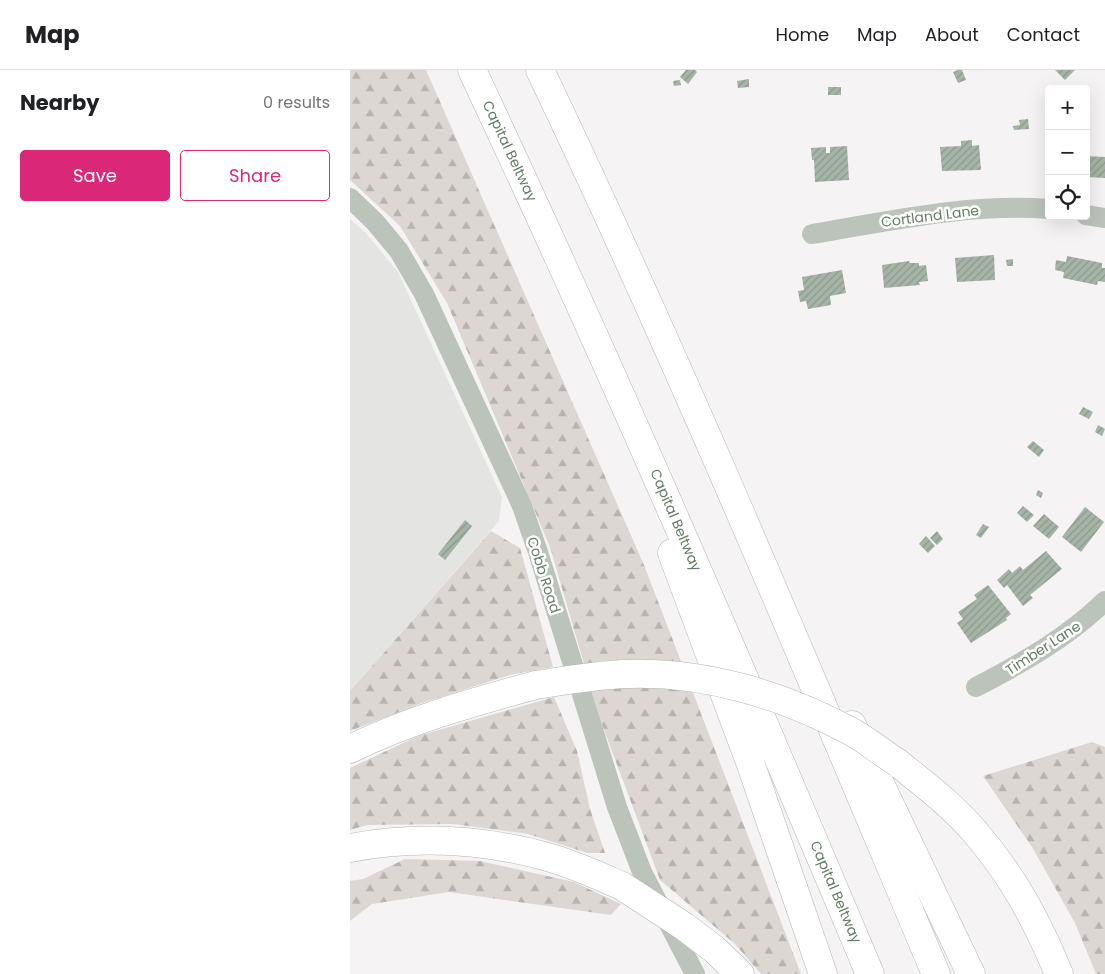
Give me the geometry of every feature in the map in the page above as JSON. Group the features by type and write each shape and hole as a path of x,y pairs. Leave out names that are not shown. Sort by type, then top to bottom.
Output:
{"highway":[{"name":"Capital Beltway","path":"472,70 647,453 870,974"},
{"path":"540,70 590,175 701,422 936,974"},
{"path":"533,200 634,455 750,762 823,974"},
{"path":"701,422 809,638 971,974"},
{"path":"350,749 416,721 472,702 536,685 589,676 629,674 672,675 715,682 764,694 798,706 852,732 898,763 940,797 974,831 1011,878 1035,920 1059,974"},
{"path":"350,848 373,844 418,841 466,842 544,856 584,869 622,886 685,926 714,949 740,974"}],"street":[{"name":"Cobb Road","path":"350,198 375,222 399,251 424,294 522,506 617,807 642,872 694,974"},
{"name":"Cortland Lane","path":"812,234 887,221 972,210 1024,207 1045,209"},
{"path":"1090,216 1105,218"},
{"name":"Timber Lane","path":"976,687 1026,661 1085,620 1105,601"}],"shaded area":[{"path":"350,219 366,233 398,272 502,497 499,521 350,691"}],"green space":[{"path":"350,70 426,70 644,565 801,974 761,974 735,944 660,880 600,719 550,547 447,303 400,226 350,180"},
{"path":"491,531 520,548 553,667 510,675 422,703 350,731 350,691"},
{"path":"554,697 577,751 590,809 605,853 587,853 528,834 453,824 367,825 350,830 350,768 418,736"},
{"path":"1092,742 1105,747 1105,974 1096,974 1075,923 1032,847 983,776"},
{"path":"405,859 480,861 574,882 621,904 611,915 449,892 372,904 350,921 350,881 363,879"}],"building":[{"path":"686,70 695,70 697,72 688,84 680,77"},
{"path":"962,70 966,80 958,83 953,72"},
{"path":"1055,70 1075,70 1065,80"},
{"path":"749,79 749,87 738,88 737,81"},
{"path":"680,80 681,85 674,86 673,81"},
{"path":"828,87 841,87 841,95 828,95"},
{"path":"1028,119 1029,129 1014,130 1013,126 1020,125 1019,120"},
{"path":"972,140 972,146 979,145 981,170 942,171 940,147 961,146 961,141"},
{"path":"847,146 849,180 815,182 814,160 812,160 811,148 826,147 826,153 830,153 830,147"},
{"path":"1090,156 1105,157 1105,178 1090,177"},
{"path":"994,255 995,280 957,282 955,258"},
{"path":"1067,256 1102,263 1102,268 1105,268 1105,282 1098,281 1097,285 1063,278 1064,272 1055,270 1056,260 1066,262"},
{"path":"1013,259 1013,266 1007,266 1006,260"},
{"path":"909,261 910,263 919,263 919,266 926,265 928,281 919,282 920,285 884,288 882,265"},
{"path":"842,270 846,293 830,296 831,305 808,309 806,301 800,302 798,291 804,290 802,277"},
{"path":"1083,407 1093,412 1089,419 1079,414"},
{"path":"1098,425 1105,429 1102,436 1095,432"},
{"path":"1033,441 1044,450 1039,457 1027,447"},
{"path":"1038,490 1043,493 1041,498 1036,495"},
{"path":"1023,506 1034,515 1027,522 1017,513"},
{"path":"1085,507 1104,522 1081,552 1062,537"},
{"path":"1044,514 1059,527 1049,539 1033,526"},
{"path":"465,520 472,526 445,560 438,554"},
{"path":"983,524 989,527 981,538 976,535"},
{"path":"937,531 943,539 937,545 930,538"},
{"path":"926,536 935,546 928,553 919,544"},
{"path":"1046,551 1062,569 1030,595 1033,598 1023,606 1007,585 1004,588 997,580 1009,569 1012,573 1020,566 1023,570"},
{"path":"988,585 1011,614 1006,618 1007,620 971,643 957,623 963,619 958,612 977,599 974,595"}]}
